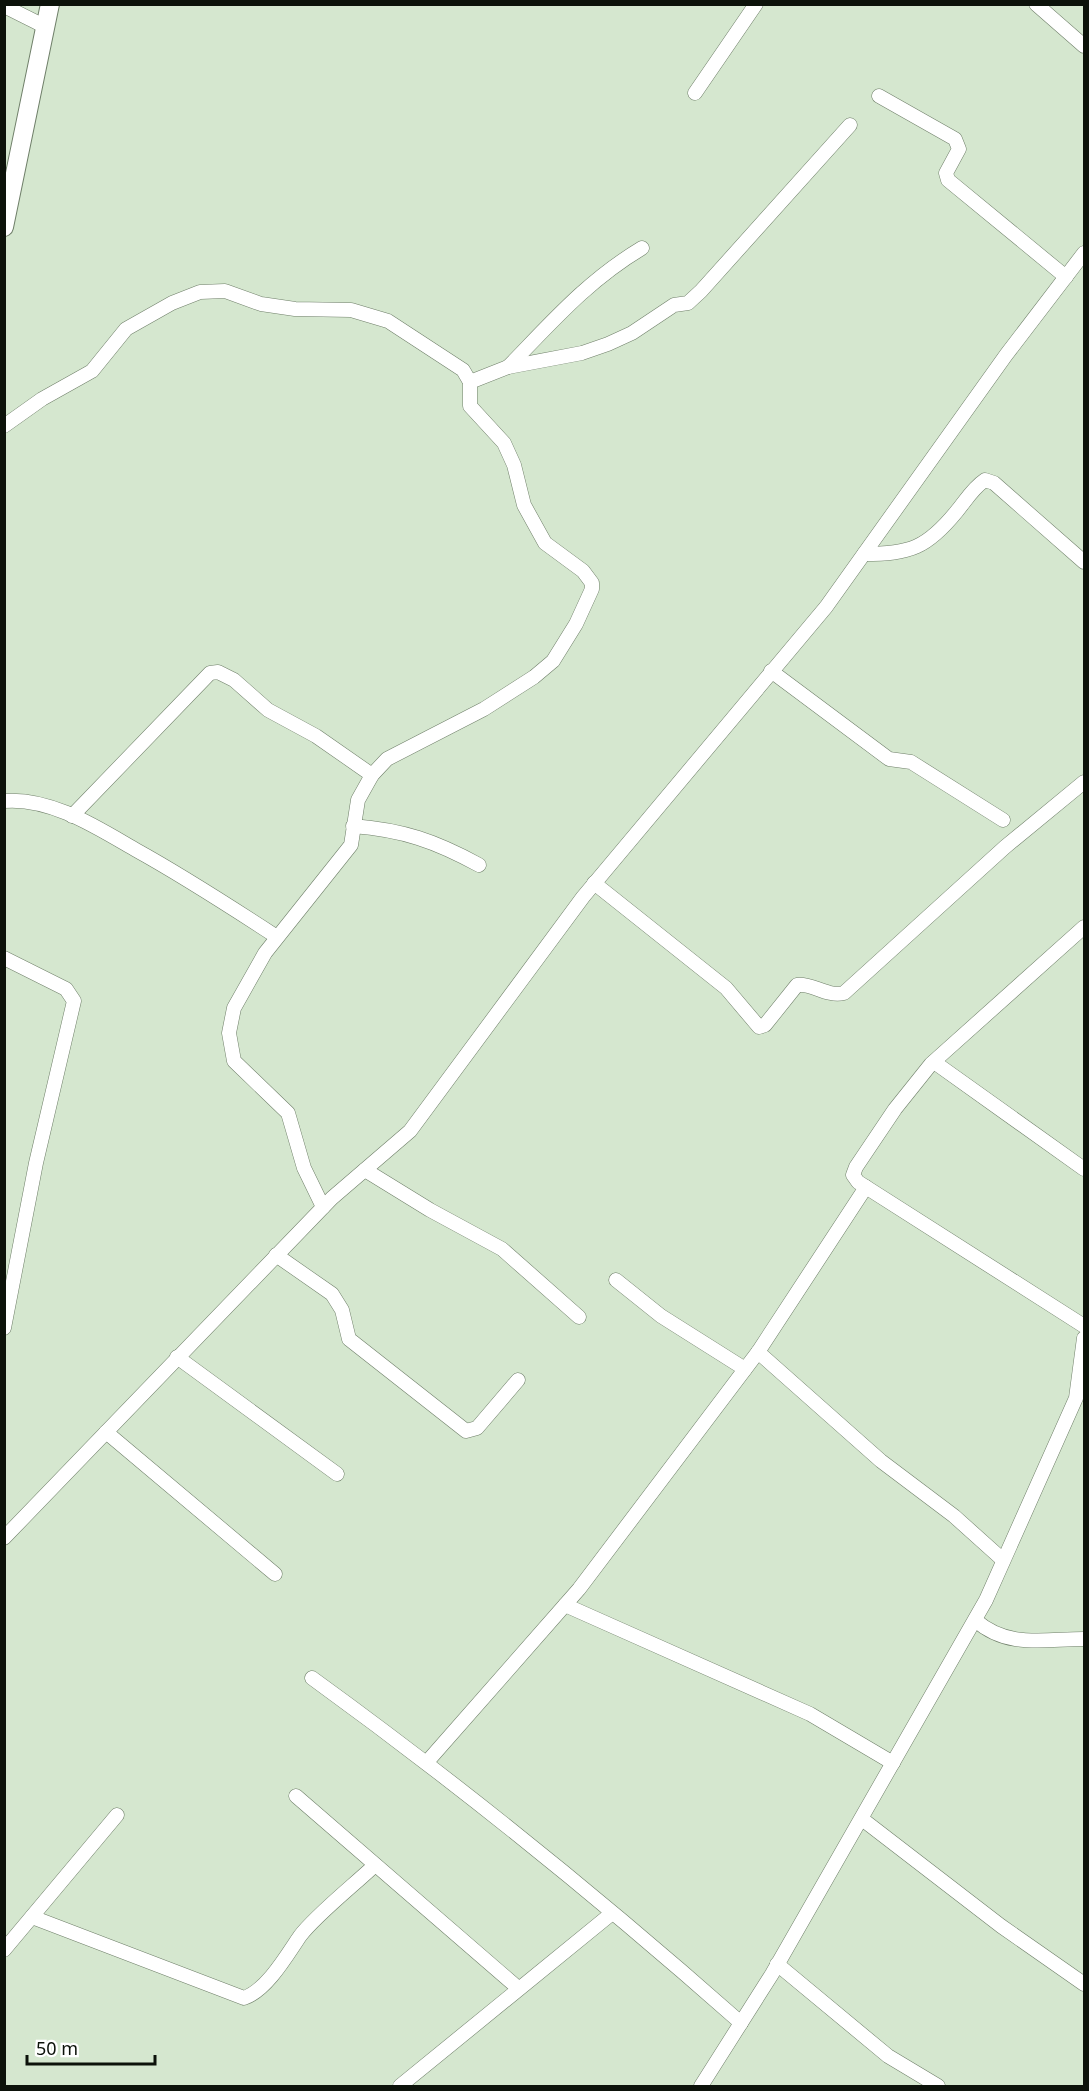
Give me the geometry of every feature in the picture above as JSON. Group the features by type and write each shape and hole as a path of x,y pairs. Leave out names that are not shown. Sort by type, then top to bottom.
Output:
{"street":[{"path":"6,215 50,4"},
{"path":"695,93 756,4"},
{"path":"1036,4 1084,46"},
{"path":"4,6 46,27"},
{"path":"879,96 955,139 959,148 946,173 948,180 1066,277"},
{"path":"470,382 508,367 582,353 608,344 632,333 674,305 688,303 850,125"},
{"path":"508,367 590,284 607,269 642,248"},
{"path":"4,1538 323,1207 410,1131 594,884 826,607 1006,355 1084,253"},
{"path":"4,426 42,399 92,371 126,329 172,303 211,291 225,291 261,304 296,309 351,310 388,321 463,370 470,382 470,406 504,443 533,523 545,543 588,577 592,589 567,640 547,666 507,695 470,717 387,759 372,775 358,800 351,845 254,969 234,1008 229,1033 234,1061 288,1113 308,1179 323,1207"},
{"path":"864,554 887,554 919,547 939,530 976,486 985,480 994,483 1084,562"},
{"path":"771,671 889,759 911,762 1002,820"},
{"path":"72,816 210,673 218,672 234,680 267,710 316,736 372,775"},
{"path":"594,884 726,988 759,1027 765,1025 797,986 802,984 826,994 844,993 1005,847 1084,782"},
{"path":"4,801 39,804 110,832 179,873 277,937"},
{"path":"353,826 404,832 447,847 479,865"},
{"path":"1084,927 934,1062 901,1102 856,1167 853,1175 866,1187 1084,1326"},
{"path":"4,958 66,989 74,1001 11,1262 4,1328"},
{"path":"934,1062 1084,1169"},
{"path":"365,1170 430,1210 502,1249 579,1317"},
{"path":"427,1762 565,1605 746,1369 866,1187"},
{"path":"276,1255 332,1294 342,1310 349,1339 466,1431 477,1428 518,1380"},
{"path":"616,1281 661,1316 746,1369"},
{"path":"701,2086 777,1964 975,1620 1076,1398 1084,1338"},
{"path":"758,1352 881,1461 954,1516 1003,1560"},
{"path":"177,1357 337,1474"},
{"path":"106,1432 275,1574"},
{"path":"565,1605 810,1714 893,1763"},
{"path":"975,1620 989,1632 1003,1638 1019,1640 1084,1639"},
{"path":"312,1678 427,1762 522,1837 741,2023"},
{"path":"296,1796 518,1988"},
{"path":"4,1950 117,1815"},
{"path":"862,1819 1001,1926 1084,1984"},
{"path":"32,1917 244,1998 250,1996 272,1976 301,1935 375,1865"},
{"path":"400,2086 612,1914"},
{"path":"777,1964 888,2056 938,2086"}]}
